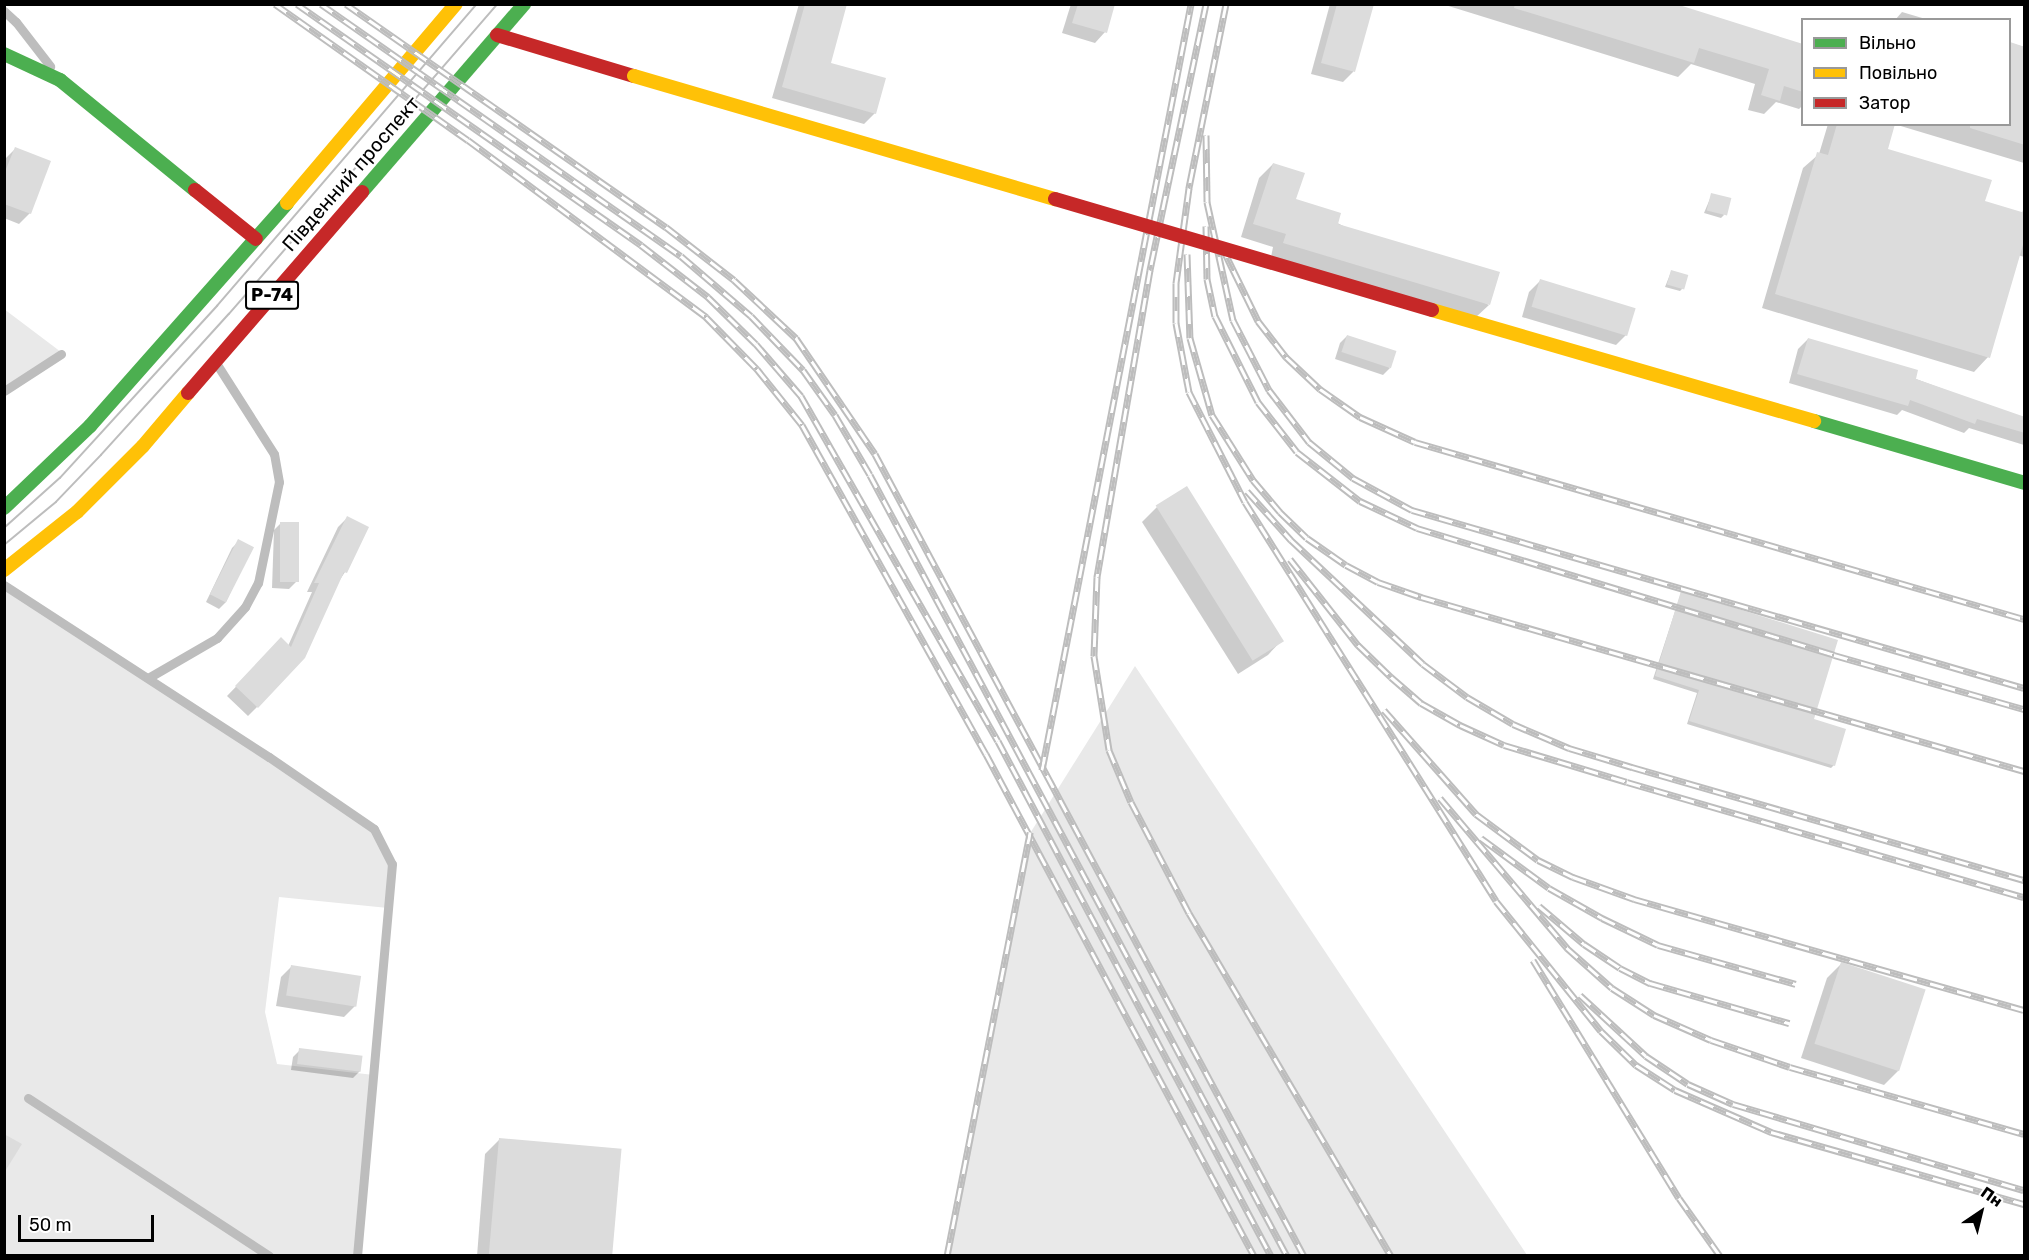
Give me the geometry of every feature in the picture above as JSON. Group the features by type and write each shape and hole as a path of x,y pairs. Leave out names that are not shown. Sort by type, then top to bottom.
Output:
{"street":[{"name":"Південний проспект","path":"4,508 57,460 90,426 256,239 456,4"},
{"name":"Південний проспект","path":"4,570 77,512 143,446 524,4"},
{"path":"497,35 2025,483"},
{"path":"4,54 60,80 256,239"}],"lane":[{"path":"4,11 16,22 60,80"},
{"path":"4,391 62,354"},
{"path":"148,678 217,638 245,607 258,583 273,515 279,482 274,454 215,362"},
{"path":"4,585 374,829 392,864 357,1256"},
{"path":"28,1098 269,1256"}],"shaded area":[{"path":"4,309 61,352 4,390"},
{"path":"4,585 374,829 392,864 388,908 279,897 265,1012 277,1064 374,1075 357,1255 5,1255"},
{"path":"1135,666 1527,1255 947,1255 1029,835"}],"building":[{"path":"805,4 847,4 831,63 886,78 876,114 782,87"},
{"path":"1078,4 1115,4 1107,33 1072,23"},
{"path":"1337,4 1374,4 1355,72 1321,63"},
{"path":"1515,4 1676,4 1801,43 1801,91 1784,86 1780,101 1761,95 1769,69 1699,48 1694,63 1514,8"},
{"path":"2011,42 2025,47 2025,145 1970,128 1970,126 2011,126"},
{"path":"1836,126 1894,126 1888,149 1992,180 1985,201 2025,213 2025,238 1990,358 1775,294 1817,152 1828,155"},
{"path":"15,147 51,161 31,214 4,204 4,174"},
{"path":"1273,163 1305,173 1296,199 1341,213 1338,224 1500,272 1490,305 1283,243 1286,234 1253,224"},
{"path":"1711,193 1731,198 1727,216 1707,210"},
{"path":"1671,270 1688,275 1684,289 1667,284"},
{"path":"1540,279 1636,308 1627,336 1532,307"},
{"path":"1347,335 1396,351 1391,368 1341,352"},
{"path":"1808,338 1918,370 1916,379 2025,417 2025,433 1977,419 1975,424 1910,400 1908,406 1797,374"},
{"path":"1187,486 1284,641 1253,661 1156,506"},
{"path":"347,516 369,527 347,573 344,572 305,658 258,708 235,686 281,637 291,647 319,583 314,583"},
{"path":"280,522 299,522 299,582 280,582"},
{"path":"238,539 254,547 226,602 210,594"},
{"path":"1681,591 1838,640 1814,719 1846,729 1835,766 1689,721 1699,690 1655,676"},
{"path":"1841,962 1926,990 1899,1071 1814,1044"},
{"path":"291,965 361,976 356,1007 286,996"},
{"path":"299,1048 363,1056 361,1072 297,1064"},
{"path":"4,1134 22,1144 4,1173"},
{"path":"499,1138 622,1149 612,1256 489,1256"}],"tram line":[{"path":"4,528 60,478 217,306 477,4"},
{"path":"4,545 56,502 101,455 229,314 498,4"}],"railway":[{"path":"275,4 468,140 706,317 757,369 802,425 986,754 1254,1256"},
{"path":"297,4 641,245 708,297 756,344 801,396 998,741 1271,1256"},
{"path":"321,4 681,256 751,316 803,370 835,415 870,475 1287,1256"},
{"path":"346,4 666,227 734,280 796,338 875,454 1304,1256"},
{"path":"1042,770 1191,4"},
{"path":"1206,4 1150,270 1097,577 1094,656 1109,750 1131,802 1189,913 1391,1256"},
{"path":"1226,4 1189,188 1176,283 1176,323 1189,392 1245,502 1496,901 1601,1031 1636,1065 1675,1090 1771,1132 2024,1204"},
{"path":"1206,135 1207,202 1233,320 1269,390 1309,442 1353,478 1412,510 2024,688"},
{"path":"1206,226 1207,279 1215,316 1258,402 1297,452 1360,501 1417,528 1834,655 2024,709"},
{"path":"1221,245 1258,321 1286,357 1320,389 1360,417 1415,442 2024,619"},
{"path":"1187,254 1190,338 1212,415 1253,480 1280,512 1307,538 1346,565 1378,582 1421,597 2024,771"},
{"path":"1247,491 1291,540 1423,664 1467,697 1513,724 1569,748 2024,880"},
{"path":"1290,559 1358,645 1421,703 1460,725 1504,745 2024,897"},
{"path":"1384,710 1476,814 1538,860 1573,877 1634,899 2024,1010"},
{"path":"1440,798 1567,948 1612,988 1654,1015 1711,1040 1790,1067 2024,1134"},
{"path":"947,1256 1030,832"},
{"path":"1481,838 1549,888 1602,918 1658,945 1796,984"},
{"path":"1539,906 1584,944 1620,968 1650,983 1789,1023"},
{"path":"1533,960 1679,1198 1720,1256"},
{"path":"1580,995 1646,1056 1688,1084 1733,1104 2024,1190"}],"traffic: fast":[{"path":"362,192 524,4"},
{"path":"4,54 60,80 195,190"},
{"path":"4,508 90,426 287,203"},
{"path":"1814,421 2024,483"}],"traffic: slow":[{"path":"287,203 456,4"},
{"path":"634,76 1055,199"},
{"path":"1432,310 1814,421"},
{"path":"4,570 77,512 143,446 188,393"}],"traffic: jam":[{"path":"497,35 634,76"},
{"path":"195,190 256,239"},
{"path":"188,393 362,192"},
{"path":"1055,199 1432,310"}]}
